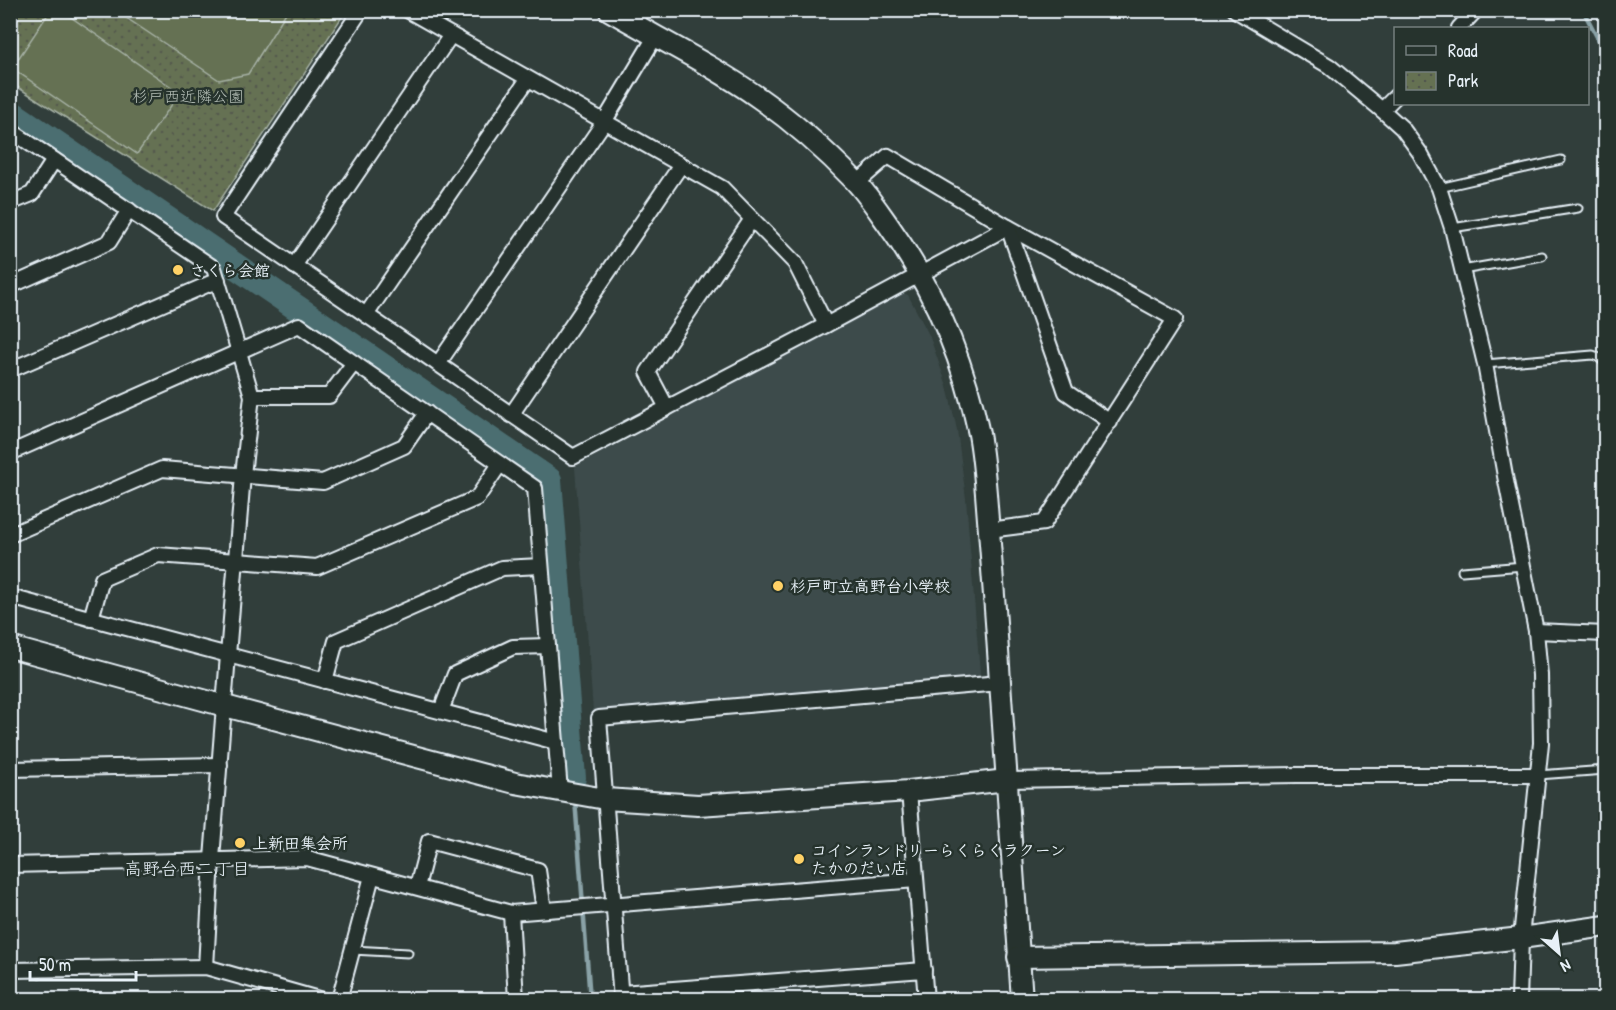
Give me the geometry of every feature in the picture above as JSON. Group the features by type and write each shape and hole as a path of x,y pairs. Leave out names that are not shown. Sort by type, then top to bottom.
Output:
{"street":[{"path":"361,10 223,216 573,457 1008,227"},
{"path":"407,10 722,188 795,262 826,325"},
{"path":"609,10 760,99 825,152 857,183 900,240 921,275 955,348 968,388 985,477 1022,999"},
{"path":"1235,10 1329,66 1402,129 1420,153 1439,188 1452,228 1485,364 1536,631 1540,675 1541,732 1521,938 1519,999"},
{"path":"1460,27 1476,10"},
{"path":"294,266 451,35"},
{"path":"438,364 604,122 655,37"},
{"path":"366,315 528,79"},
{"path":"1382,110 1394,97"},
{"path":"10,130 214,268 252,396 228,655 206,967"},
{"path":"857,183 888,156 1008,227 1175,319 1044,523 988,530"},
{"path":"10,203 32,194 54,160"},
{"path":"511,415 681,165"},
{"path":"10,286 109,242 129,210"},
{"path":"667,408 648,372 752,219"},
{"path":"1008,227 1066,392 1110,422"},
{"path":"10,370 218,280"},
{"path":"10,453 299,326 535,488 560,791"},
{"path":"252,396 329,396 354,363"},
{"path":"10,535 162,468 323,482 404,446 427,413"},
{"path":"91,619 102,579 158,555 317,567 477,498 500,464"},
{"path":"325,681 336,641 502,568 541,566"},
{"path":"10,597 556,742"},
{"path":"1536,631 1605,634"},
{"path":"10,646 515,783 605,799 698,805 909,791 1007,780 1297,775 1538,775"},
{"path":"441,711 455,674 513,647 548,646"},
{"path":"924,970 621,996 599,718 1000,683"},
{"path":"10,769 220,765"},
{"path":"909,791 926,999"},
{"path":"417,887 429,841 538,870 544,910"},
{"path":"10,865 307,858 511,913 916,880"},
{"path":"339,999 372,876"},
{"path":"511,913 516,999"},
{"path":"1018,957 1395,952 1605,926"},
{"path":"10,970 206,967 322,999"}],"lane":[{"path":"1439,188 1561,160"},
{"path":"1452,228 1578,208"},
{"path":"1462,270 1542,256"},
{"path":"1485,364 1593,355 1603,361"},
{"path":"1462,571 1524,566"},
{"path":"1538,775 1605,770"},
{"path":"352,950 408,953"}],"shaded area":[{"name":"杉戸町立高野台小学校","path":"903,293 908,295 929,335 947,386 957,430 966,499 980,674 976,679 593,711 575,467"}],"green space":[{"name":"杉戸西近隣公園","path":"10,11 346,11 213,211 11,83"},
{"path":"50,11 62,11 180,93 137,154 12,68"},
{"path":"116,11 287,11 248,74 219,80"}],"waterway":[{"path":"1583,10 1606,54"},
{"path":"10,112 549,480 573,778"},
{"path":"575,799 590,1000"}],"place":[{"name":"さくら会館","path":"178,270"},
{"name":"杉戸町立高野台小学校","path":"778,586"},
{"name":"上新田集会所","path":"240,843"},
{"name":"コインランドリーらくらくラクーン たかのだい店","path":"799,859"}],"district":[{"name":"高野台西二丁目","path":"187,868"}]}
